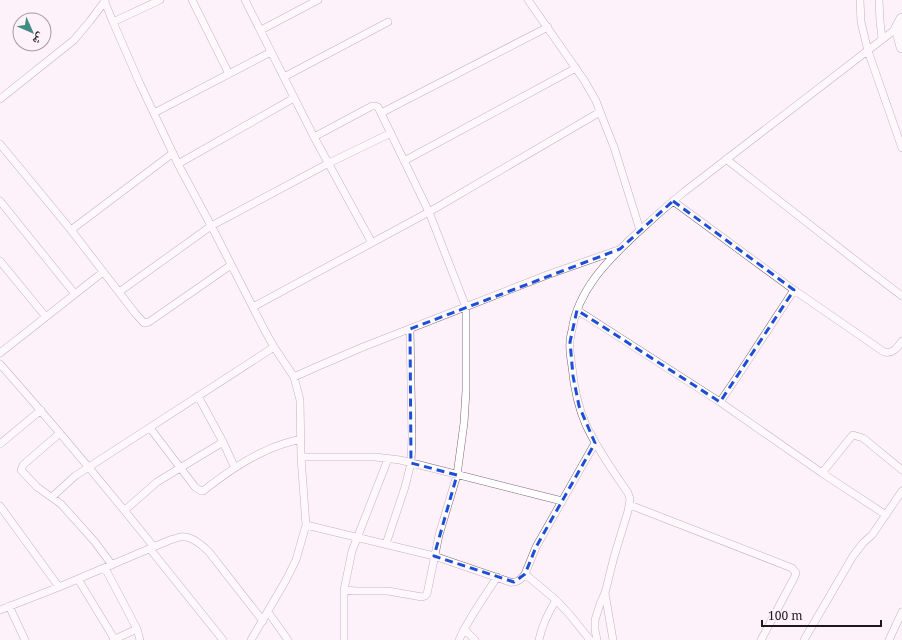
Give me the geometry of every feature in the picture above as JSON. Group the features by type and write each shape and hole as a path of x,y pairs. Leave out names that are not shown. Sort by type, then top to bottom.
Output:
{"main road":[{"path":"900,24 902,48"}],"street":[{"path":"104,0 140,84 178,164 274,347 294,378 300,400 300,439 306,525 296,560 251,640"},
{"path":"0,99 74,40 90,21 104,0"},
{"path":"113,22 160,0"},
{"path":"192,0 229,74"},
{"path":"246,0 294,98 372,243"},
{"path":"261,30 318,0"},
{"path":"528,0 584,80 600,112 614,147 640,230"},
{"path":"860,0 861,22 868,51 902,148"},
{"path":"879,0 882,39"},
{"path":"284,77 388,22"},
{"path":"597,640 595,620 605,593 630,505 630,499 628,493 595,443 586,426 579,406 573,376 570,342 577,310 584,295 596,275 620,249 658,213 726,159 868,51 900,24"},
{"path":"382,113 548,27"},
{"path":"154,113 271,52"},
{"path":"404,161 576,68"},
{"path":"178,164 294,98"},
{"path":"314,136 372,106 378,107 429,212 466,307 466,399 457,475 439,535 427,593 425,596 422,596 388,591 344,590"},
{"path":"253,307 429,212 600,112"},
{"path":"119,292 211,226 329,163 391,133"},
{"path":"0,144 71,230 144,323 166,311 231,265"},
{"path":"71,230 173,153"},
{"path":"726,159 902,296"},
{"path":"0,201 75,294"},
{"path":"673,201 794,290 884,352 888,353 895,350 902,341"},
{"path":"294,378 364,347 547,275 620,249"},
{"path":"2,266 46,317"},
{"path":"0,353 103,272"},
{"path":"720,402 794,290"},
{"path":"577,310 720,402 822,473 886,515"},
{"path":"386,544 405,488 411,462 410,329"},
{"path":"52,497 75,476 274,347"},
{"path":"0,364 90,467 125,510 152,548 223,640"},
{"path":"198,396 223,442 235,468"},
{"path":"0,444 41,410"},
{"path":"150,428 195,487 201,491 235,468 263,452 300,439"},
{"path":"60,433 27,461 21,468 22,471 37,487 61,504 95,542 109,566 140,640"},
{"path":"822,473 853,435 863,438 902,470"},
{"path":"125,510 157,482 223,442"},
{"path":"306,525 434,556 514,582 519,581 525,574 536,547 595,443"},
{"path":"301,457 374,457 411,462 562,501"},
{"path":"344,640 344,590 352,551 388,459"},
{"path":"804,640 853,556 863,543 872,535 902,491"},
{"path":"630,505 794,570 796,573 794,578 761,640"},
{"path":"0,506 59,588"},
{"path":"0,610 59,588 152,548 182,537 188,538 202,545 209,552 263,621"},
{"path":"525,574 556,600 590,640"},
{"path":"459,640 464,629 497,577"},
{"path":"78,579 114,640 137,630"},
{"path":"605,593 613,640"},
{"path":"539,640 544,620 556,600"},
{"path":"9,606 25,640"},
{"path":"268,612 288,640"},
{"path":"889,640 902,612"},
{"path":"464,629 475,640"}],"highlighted area":[{"path":"673,201 794,290 720,402 577,310 570,342 573,376 579,406 595,443 536,547 525,574 514,582 434,556 457,475 411,463 410,329 620,249"}]}
